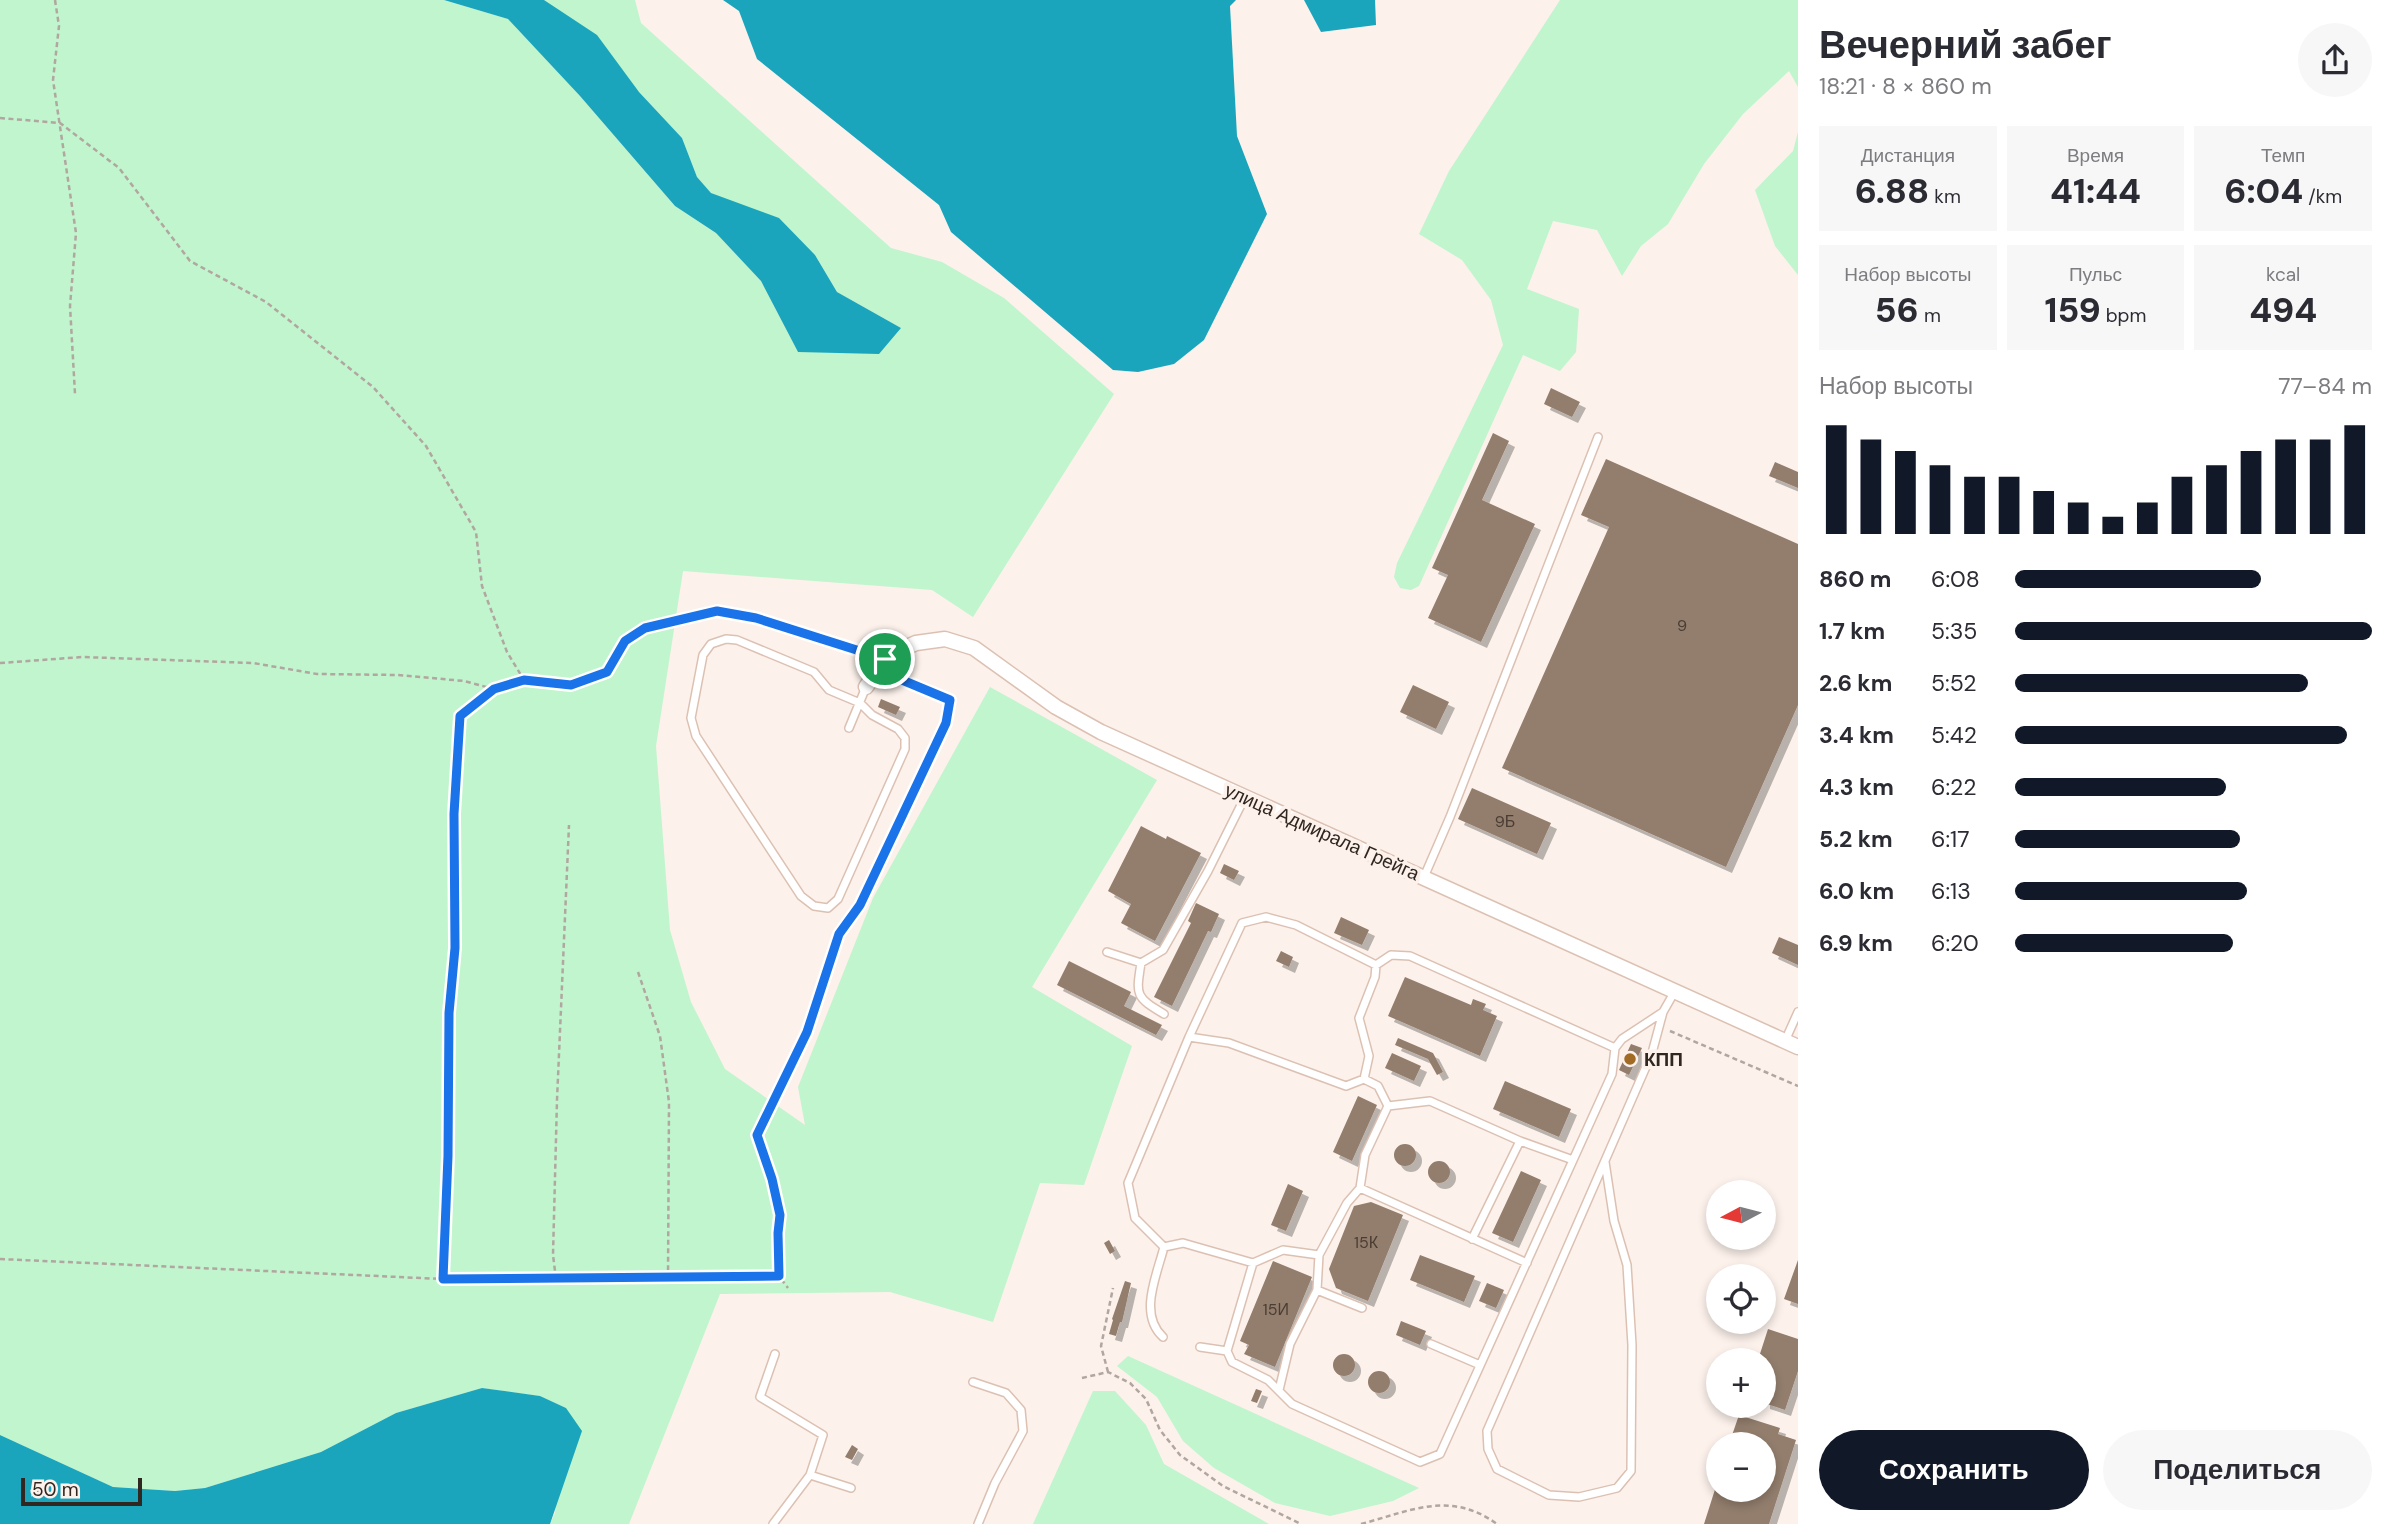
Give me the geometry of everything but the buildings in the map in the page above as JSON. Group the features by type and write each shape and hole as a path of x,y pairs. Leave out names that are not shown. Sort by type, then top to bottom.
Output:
{"street":[{"name":"улица Адмирала Грейга","path":"866,687 881,664 916,643 945,639 974,648 1056,707 1101,732 1792,1044"}],"lane":[{"path":"1424,877 1450,817 1598,437"},
{"path":"726,639 737,640 814,671 829,690 860,703 872,715 898,729 905,738 905,749 838,899 828,908 814,906 801,896 696,736 691,718 703,655 711,644 726,639"},
{"path":"849,728 866,687"},
{"path":"1107,952 1141,963 1163,950 1208,871 1245,797"},
{"path":"1164,1247 1135,1218 1128,1183 1189,1037 1242,923 1266,918 1296,925 1376,965"},
{"path":"1376,965 1391,955 1409,956 1615,1048"},
{"path":"1141,963 1138,987 1143,1001 1164,1014"},
{"path":"1364,1079 1369,1056 1359,1018 1376,977 1376,965"},
{"path":"1605,1162 1614,1221 1628,1265 1632,1345 1631,1471 1617,1488 1579,1497 1549,1495 1497,1469 1488,1449 1487,1431 1652,1053 1663,1012 1675,991"},
{"path":"1253,1263 1227,1351 1231,1362 1268,1380 1292,1404 1420,1462 1440,1454 1612,1074 1615,1048 1622,1039 1663,1012"},
{"path":"1792,1044 1798,1012"},
{"path":"1189,1037 1229,1043 1346,1086 1364,1079 1378,1086 1388,1106"},
{"path":"1388,1106 1430,1101 1520,1141 1573,1160"},
{"path":"1279,1390 1290,1344 1317,1290 1319,1255 1347,1203 1360,1188 1365,1155 1388,1106"},
{"path":"1472,1239 1520,1141"},
{"path":"1360,1188 1527,1263"},
{"path":"1164,1247 1183,1243 1253,1263 1283,1250 1319,1255"},
{"path":"1163,1337 1154,1329 1149,1308 1164,1247"},
{"path":"1317,1290 1362,1308"},
{"path":"1431,1344 1480,1365"},
{"path":"1200,1347 1227,1351"},
{"path":"773,1524 810,1475 823,1435 760,1397 775,1354"},
{"path":"973,1382 1006,1392 1021,1410 1023,1431 995,1483 978,1524"},
{"path":"810,1475 851,1488"}],"path":[{"path":"54,0 60,26 53,80 76,233 70,306 75,394"},
{"path":"0,118 60,123 119,168 190,261 266,302 373,387 426,446 475,532 482,586 507,652 524,680"},
{"path":"443,1279 448,1156 449,1013 455,948 454,814 460,716 494,689 524,680 571,685 607,672 625,641 645,628 717,611 756,618 881,664 950,700 946,723 860,905 839,934 807,1032 757,1135 772,1179 780,1215 779,1276 788,1289"},
{"path":"0,663 82,657 253,663 317,674 398,675 464,681 494,689"},
{"path":"556,1279 553,1255 557,1100 569,825"},
{"path":"638,972 660,1036 669,1102 668,1278"},
{"path":"1660,1027 1798,1086"},
{"path":"0,1259 443,1279 779,1276"},
{"path":"1108,1372 1101,1346 1113,1287"},
{"path":"1082,1378 1108,1372 1130,1383 1146,1399 1160,1430 1180,1455 1223,1486 1301,1524"},
{"path":"1361,1524 1410,1508 1444,1505 1482,1513 1497,1524"}],"green space":[{"path":"0,0 444,0 508,19 580,96 675,206 716,233 761,281 798,352 901,328 837,292 815,255 732,202 711,193 697,177 682,138 639,92 544,0 635,0 641,23 891,248 942,262 1004,298 1114,394 973,617 932,590 683,571 656,746 670,930 691,1002 725,1069 805,1125 798,1087 873,898 990,687 1157,780 1032,987 1132,1046 1084,1185 1040,1183 993,1322 890,1292 720,1294 629,1524 550,1524 555,1513 566,1408 539,1396 482,1388 396,1413 321,1452 205,1488 175,1491 113,1487 0,1435"},
{"path":"1560,0 1798,0 1798,87 1789,71 1743,114 1704,164 1668,224 1641,246 1622,276 1597,230 1553,221 1527,289 1579,309 1576,352 1560,371 1523,355 1419,586 1411,590 1400,588 1394,577 1397,563 1503,345 1491,300 1462,260 1419,234 1449,171"},
{"path":"1798,132 1798,275 1775,246 1755,190 1793,151"},
{"path":"1128,1356 1419,1488 1393,1501 1330,1516 1275,1503 1214,1468 1183,1441 1157,1397 1117,1366"},
{"path":"1093,1391 1115,1391 1146,1425 1164,1464 1269,1524 1033,1524"}],"water":[{"path":"444,0 544,0 597,35 639,92 682,138 697,177 711,193 779,218 815,255 837,292 901,328 879,354 798,352 761,281 716,233 675,206 580,96 508,19"},
{"path":"723,0 1236,0 1230,6 1237,136 1267,214 1204,340 1174,364 1138,372 1113,370 951,232 939,205 757,59 739,11"},
{"path":"1304,0 1375,0 1376,25 1321,32"},
{"path":"482,1388 540,1396 566,1408 582,1431 550,1524 0,1524 0,1435 113,1487 175,1491 205,1488 321,1452 396,1413"}],"place":[{"name":"КПП","path":"1630,1059"}],"route":[{"path":"717,611 756,618 885,659 878,670 950,700 946,723 860,905 839,934 807,1032 757,1135 772,1179 780,1215 779,1276 443,1279 448,1156 449,1013 455,948 454,814 460,716 494,689 524,680 571,685 607,672 625,641 645,628 717,611"}]}
